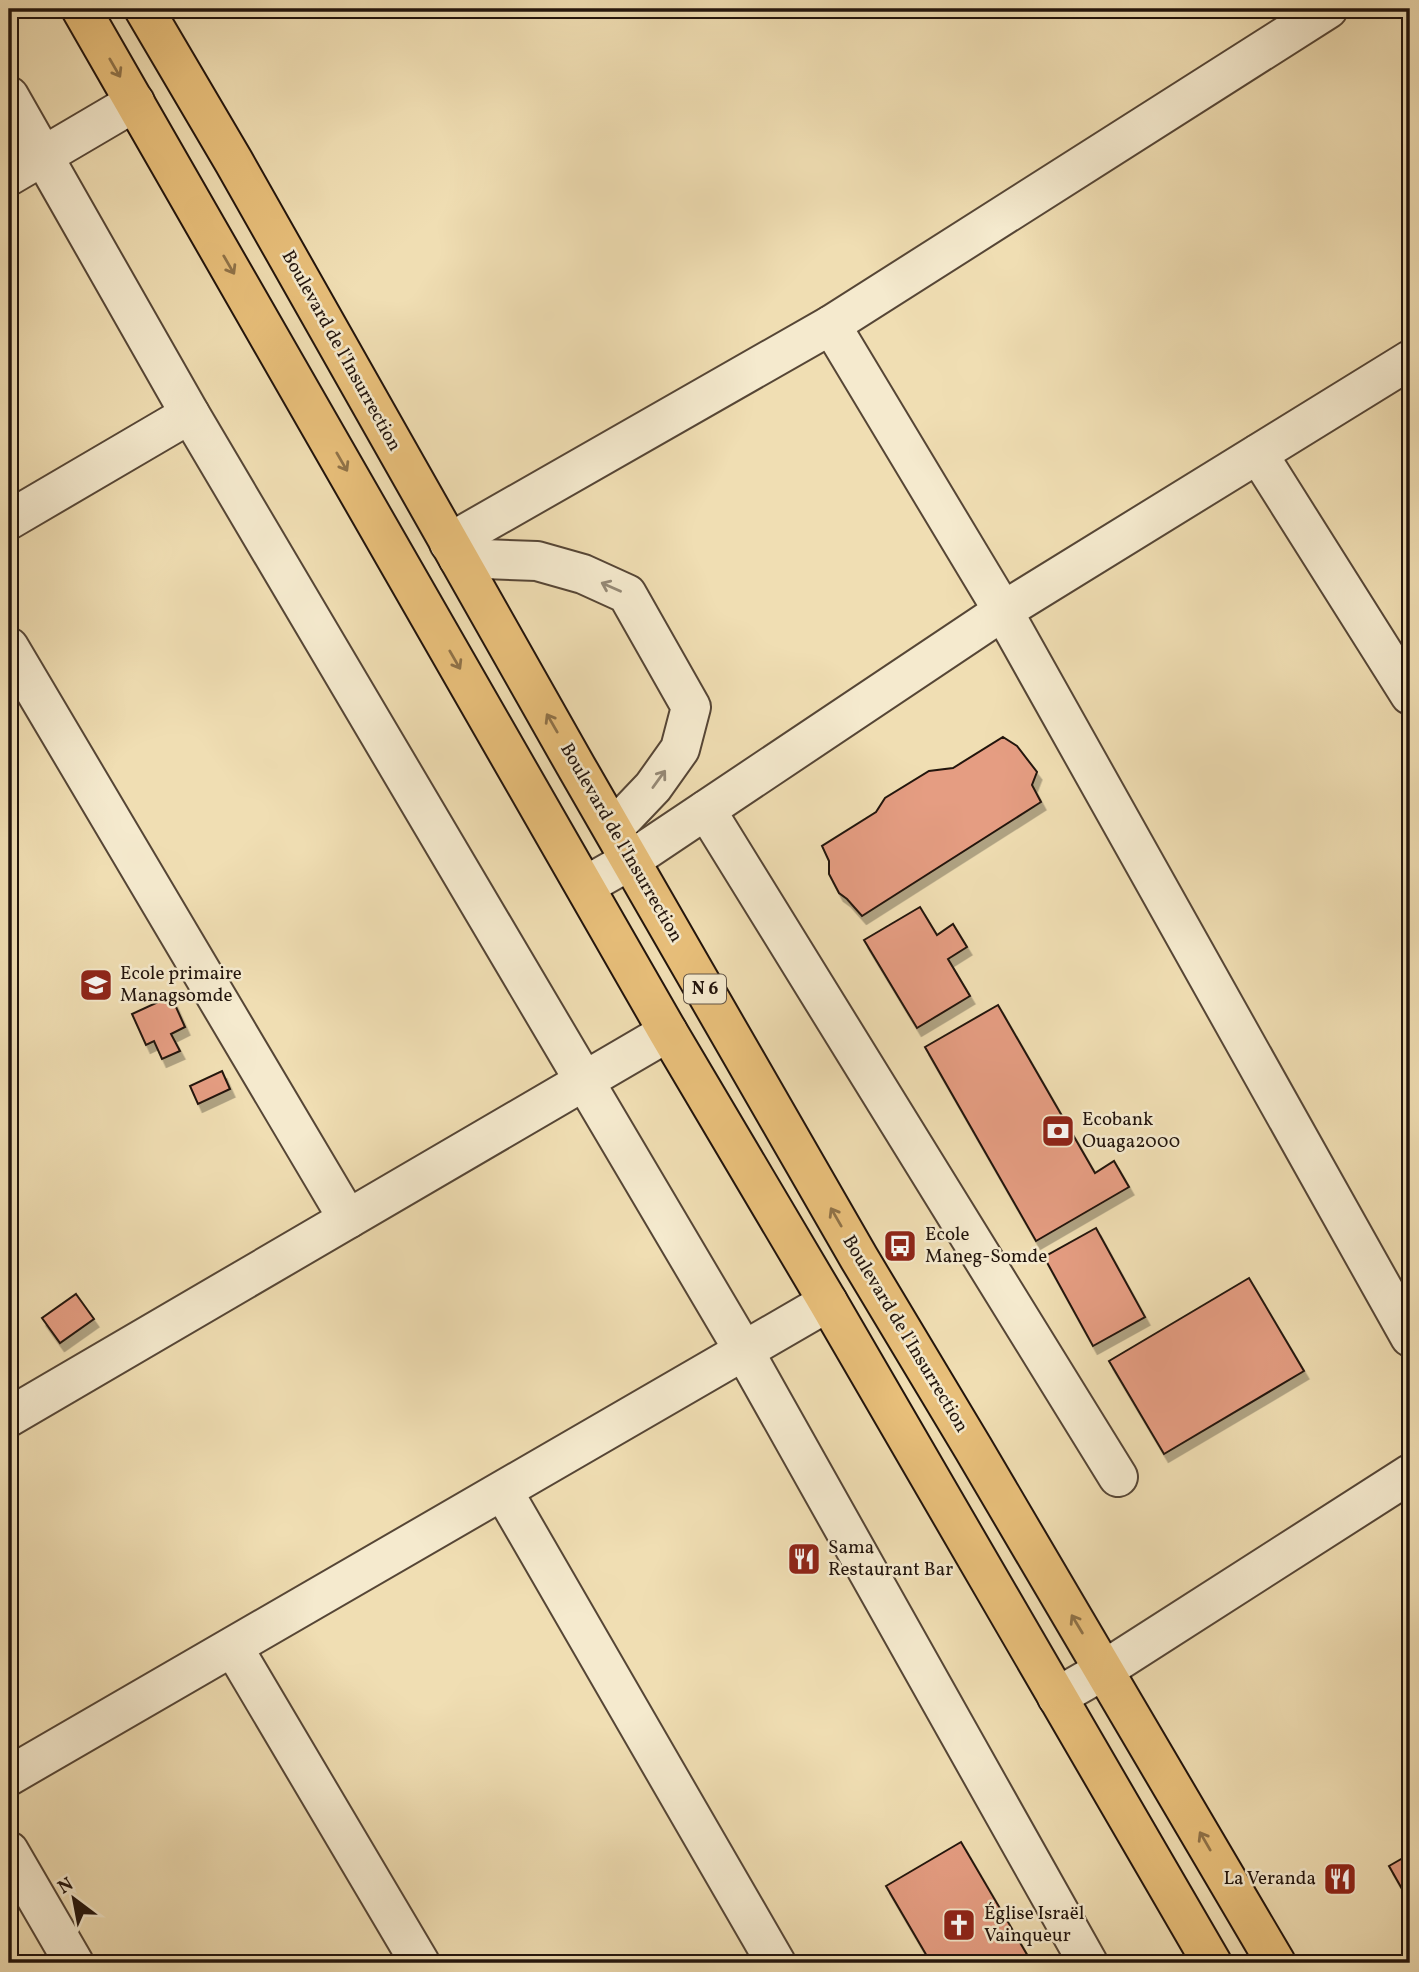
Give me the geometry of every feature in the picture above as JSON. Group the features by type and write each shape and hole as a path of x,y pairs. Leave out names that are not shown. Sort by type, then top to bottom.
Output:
{"main road":[{"name":"N 6","path":"81,9 668,1032 1212,1963"},
{"name":"Boulevard de l'Insurrection","path":"144,9 859,1258 1276,1963"}],"street":[{"path":"454,551 831,325 1328,9"},
{"path":"9,96 190,414 744,1351 1088,1963"},
{"path":"9,176 135,102"},
{"path":"831,325 1003,611 1410,1337"},
{"path":"622,844 706,810 1003,611 1410,360"},
{"path":"9,520 190,414"},
{"path":"1258,454 1410,695"},
{"path":"454,551 537,561 583,574 627,594 691,707 681,748 653,787 622,844 584,886"},
{"path":"9,647 348,1219"},
{"path":"706,810 1118,1477"},
{"path":"9,1417 668,1032"},
{"path":"9,1776 828,1302"},
{"path":"1057,1696 1104,1670 1410,1474"},
{"path":"503,1491 776,1963"},
{"path":"233,1647 419,1963"},
{"path":"9,1851 74,1963"}],"building":[{"path":"1003,737 1017,746 1037,772 1032,785 1041,802 862,916 839,893 829,874 829,861 822,846 876,812 885,798 929,771 953,768"},
{"path":"920,907 937,935 953,924 967,947 948,959 970,996 917,1028 864,940"},
{"path":"171,996 185,1027 171,1034 180,1051 162,1059 154,1041 146,1045 132,1014"},
{"path":"998,1005 1095,1173 1114,1161 1129,1187 1036,1241 925,1047"},
{"path":"222,1071 230,1089 198,1104 190,1086"},
{"path":"1096,1228 1145,1317 1093,1346 1044,1257"},
{"path":"1249,1278 1304,1371 1164,1454 1109,1361"},
{"path":"76,1294 94,1319 60,1343 42,1318"},
{"name":"Église Israël Vainqueur","path":"961,1842 1032,1963 931,1963 886,1886"},
{"path":"1410,1854 1410,1903 1389,1866"}],"place":[{"name":"Ecole primaire Managsomde","path":"96,985"},
{"name":"Ecobank Ouaga2000","path":"1058,1131"},
{"name":"Ecole Maneg-Somde","path":"900,1246"},
{"name":"Sama Restaurant Bar","path":"804,1559"},
{"name":"La Veranda","path":"1340,1879"},
{"name":"Église Israël Vainqueur","path":"959,1925"}]}
